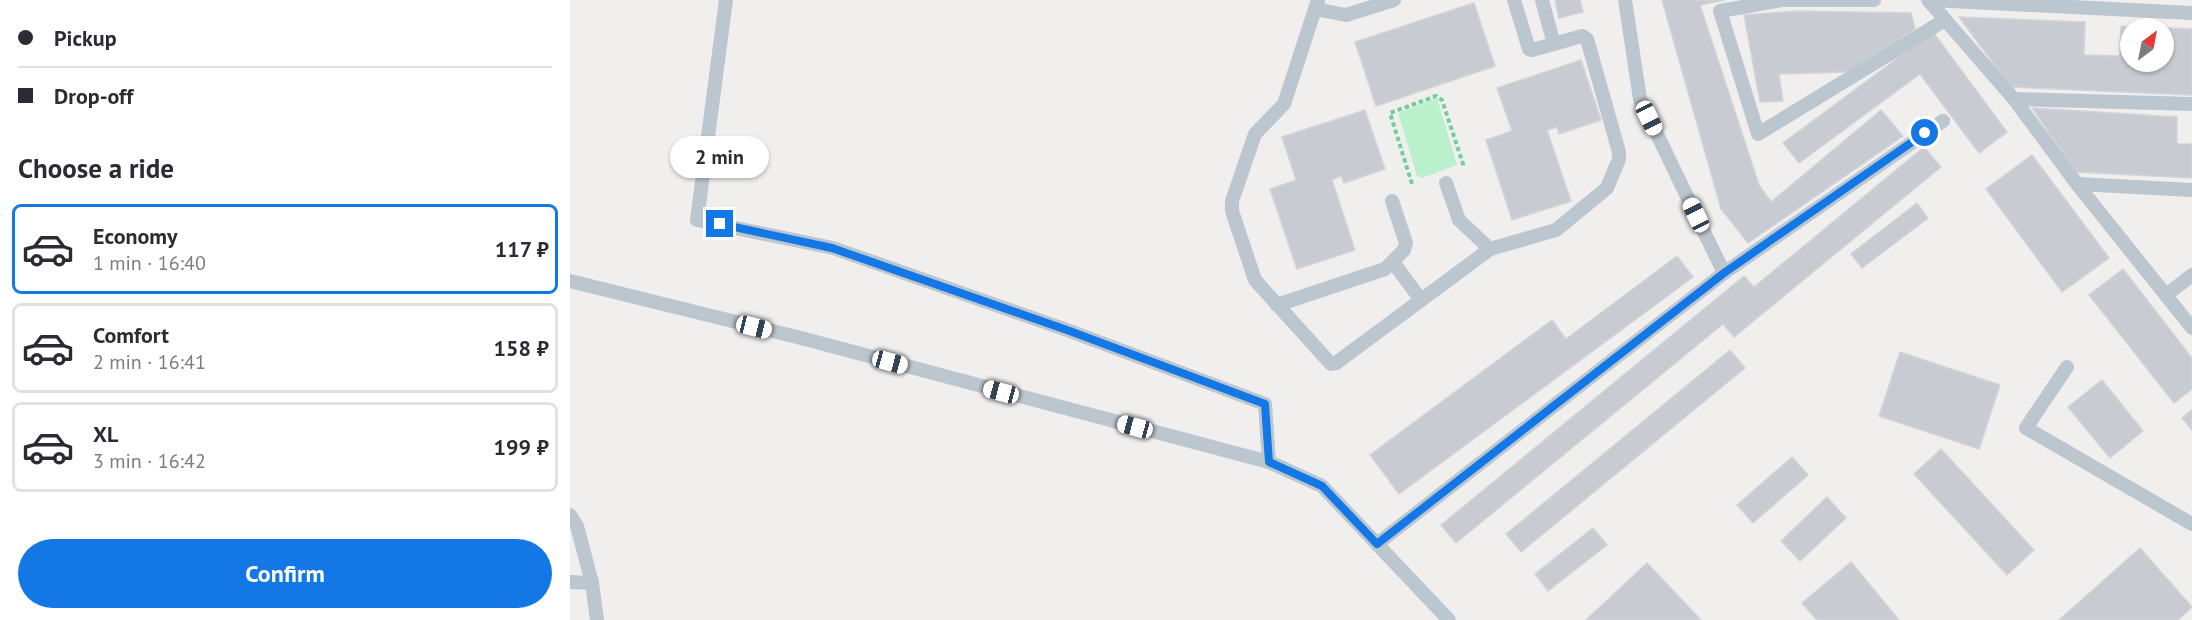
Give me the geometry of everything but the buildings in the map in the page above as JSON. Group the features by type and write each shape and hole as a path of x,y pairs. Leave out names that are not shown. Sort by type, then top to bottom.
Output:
{"lane":[{"path":"726,0 697,220 832,248 1067,330 1265,404 1269,462"},
{"path":"1394,0 1346,15 1316,4 1284,104 1257,130 1231,206 1255,280 1331,364 1336,363 1490,249 1556,230 1607,188 1619,159 1619,152 1587,39 1582,36 1529,49 1514,0"},
{"path":"1542,0 1554,44"},
{"path":"1626,0 1640,99 1724,273"},
{"path":"1874,0 1782,0 1720,11 1758,134 1945,20"},
{"path":"1929,0 2014,99 2077,184 2192,328"},
{"path":"1929,0 2192,13"},
{"path":"2014,99 2192,104"},
{"path":"1377,544 1724,273 1943,121"},
{"path":"1446,183 1459,220 1490,249"},
{"path":"2077,184 2192,190"},
{"path":"1277,305 1385,269 1393,262 1404,250 1406,243 1392,201"},
{"path":"1393,262 1421,300"},
{"path":"2166,295 2192,275"},
{"path":"570,281 801,338 1269,462 1322,486 1449,620"},
{"path":"2067,367 2026,428 2192,525"},
{"path":"570,515 577,526 592,583 597,620"},
{"path":"570,582 592,583"}],"path":[{"path":"1412,184 1389,116 1392,110 1436,96 1442,100 1464,167"}],"green space":[{"path":"1437,98 1457,165 1422,178 1417,176 1398,113"}],"route":[{"path":"720,224 832,248 1067,330 1265,404 1269,462 1322,486 1377,544 1724,273 1925,133"}]}
